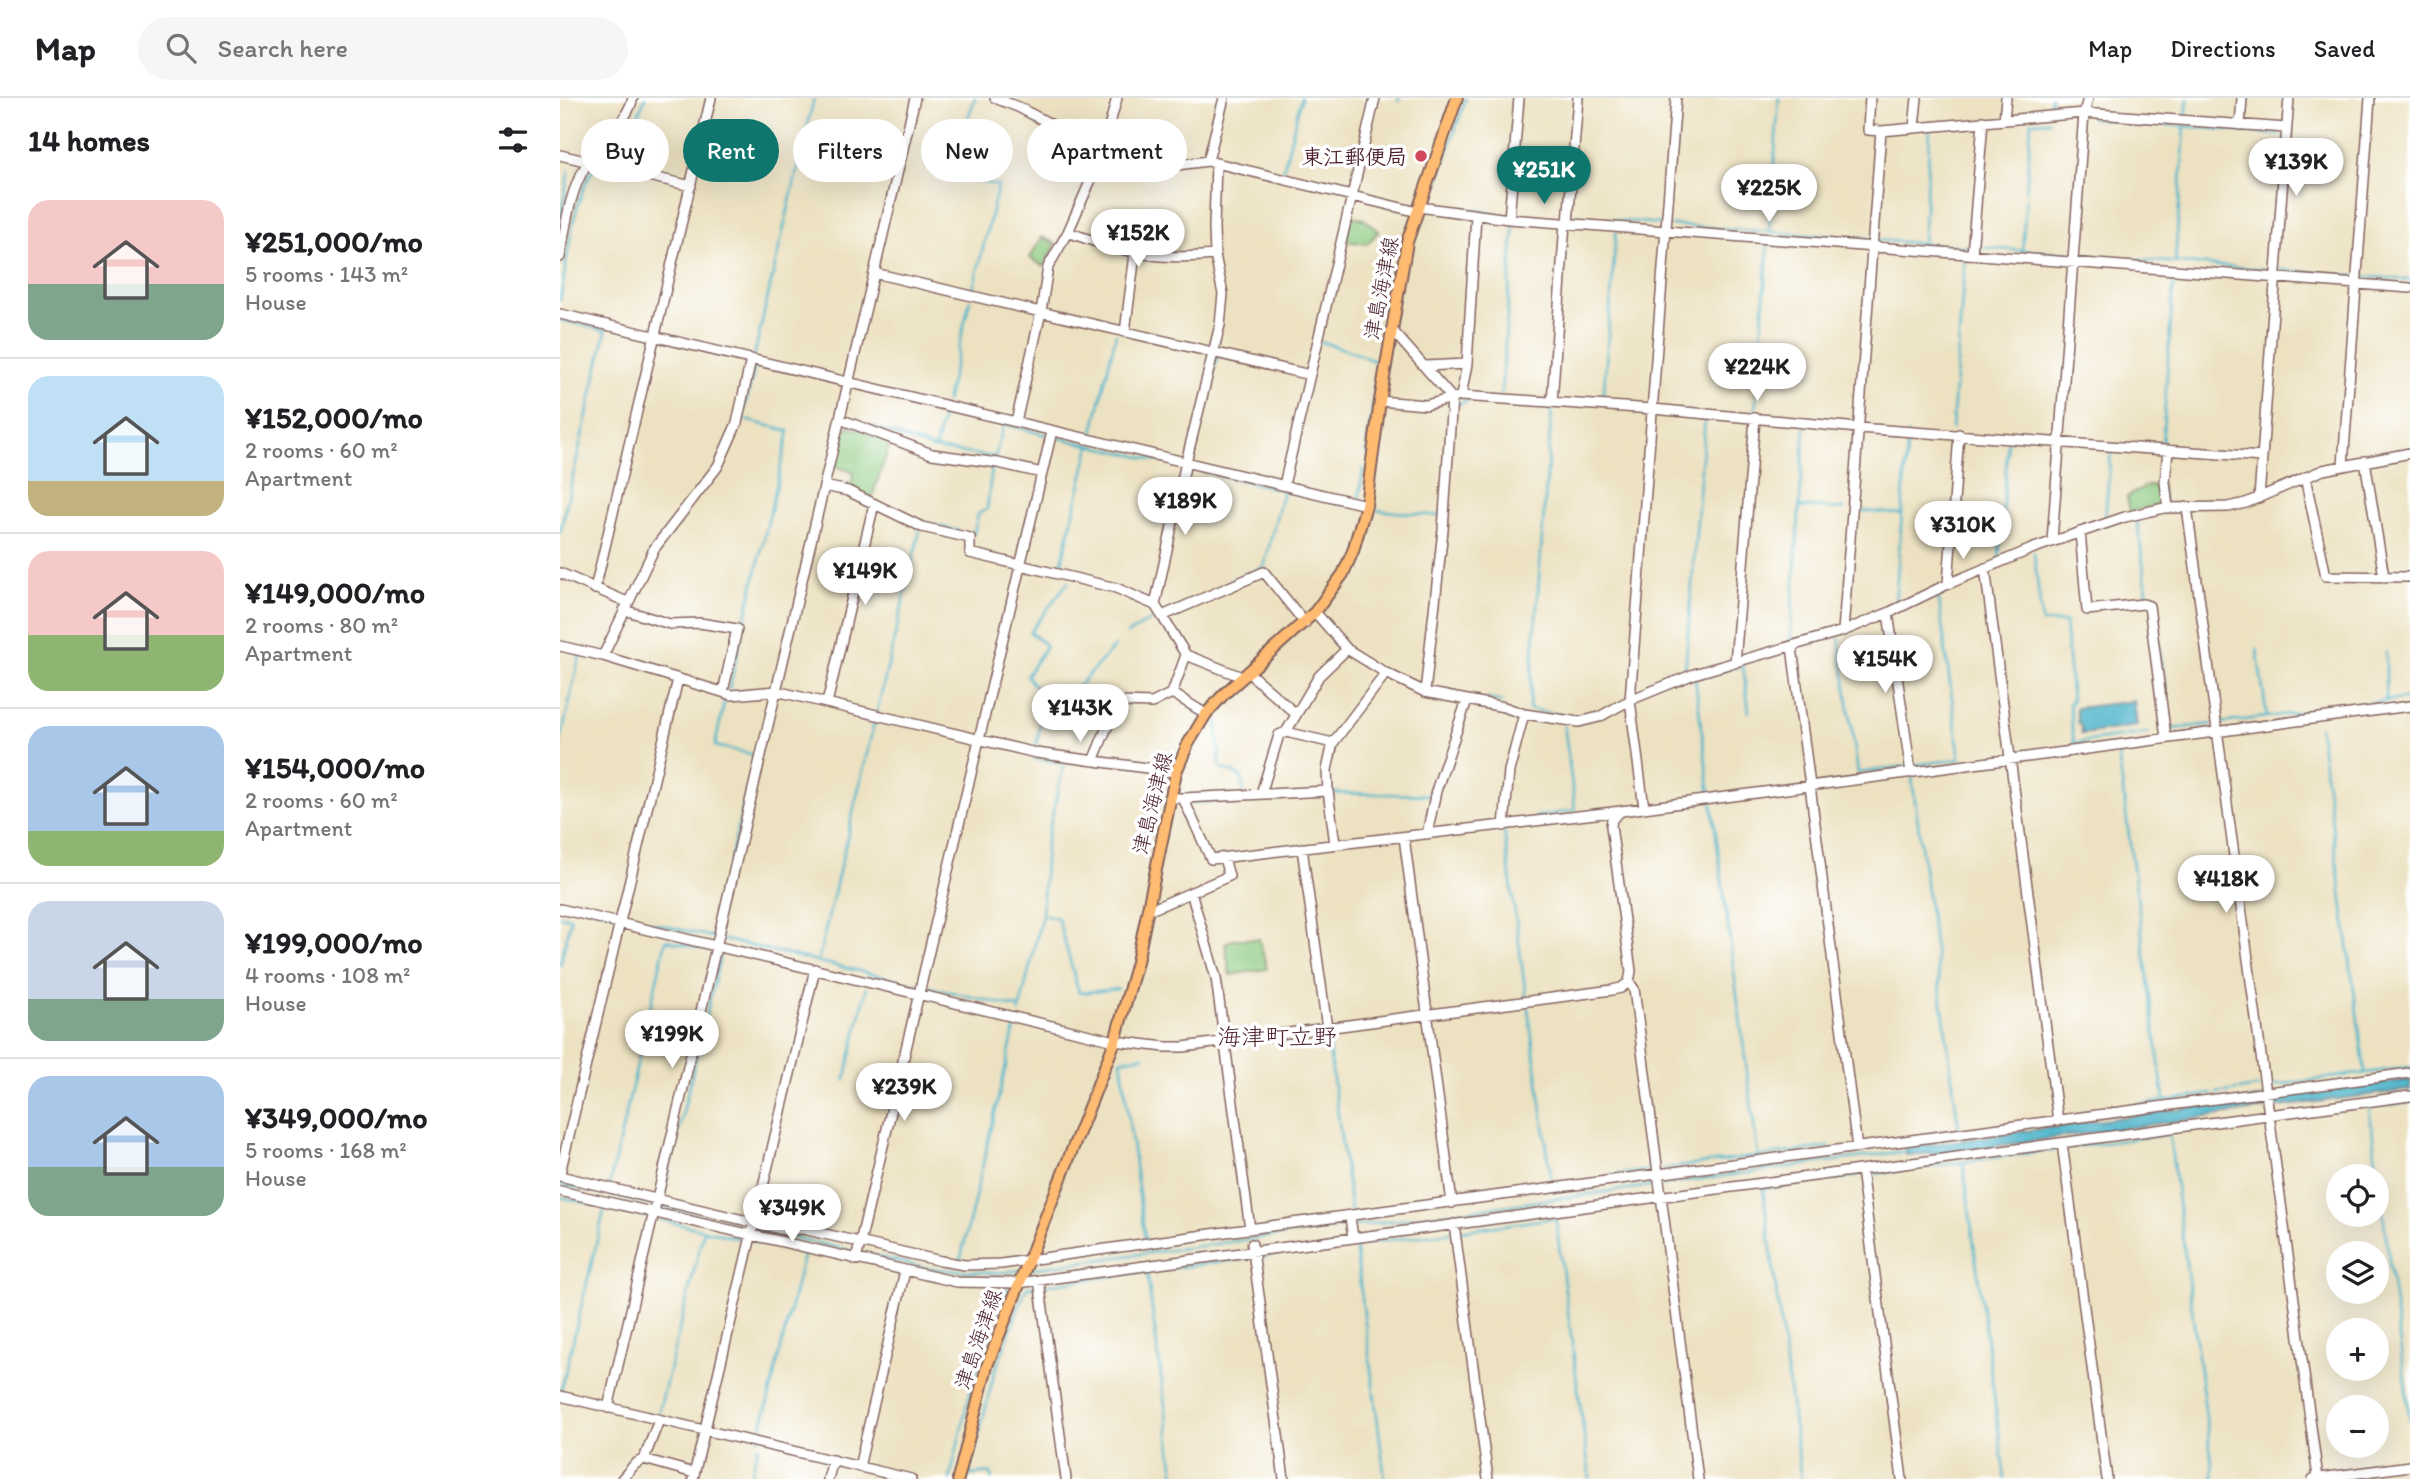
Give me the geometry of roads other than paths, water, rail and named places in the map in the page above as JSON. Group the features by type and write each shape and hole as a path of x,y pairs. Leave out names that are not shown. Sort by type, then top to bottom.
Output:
{"main road":[{"name":"津島海津線","path":"958,1479 988,1366 1018,1283 1115,1041 1129,997 1176,772 1188,744 1206,714 1315,612 1343,575 1360,533 1367,505 1380,401 1407,243 1457,98"}],"street":[{"path":"623,119 633,98"},
{"path":"595,589 712,98"},
{"path":"608,1408 915,98"},
{"path":"995,98 1040,119"},
{"path":"1111,119 1117,98"},
{"path":"1155,605 1186,462 1220,325 1223,294 1215,255 1212,162 1224,98"},
{"path":"1284,485 1375,98"},
{"path":"1509,219 1519,98"},
{"path":"1552,402 1578,98"},
{"path":"1644,808 1630,700 1676,98"},
{"path":"1870,98 1868,130 1881,131 2084,113 2286,128"},
{"path":"1914,127 1917,98"},
{"path":"2004,120 2006,98"},
{"path":"2052,541 2084,113 2088,98"},
{"path":"2240,125 2242,98"},
{"path":"2259,498 2289,98"},
{"path":"2343,465 2370,98"},
{"path":"1972,249 1983,121"},
{"path":"1843,631 1881,131"},
{"path":"560,155 581,160"},
{"path":"1187,164 1212,162 1419,210 1871,247 1972,249 2072,262 2276,272 2357,279 2410,288"},
{"path":"560,257 574,188 581,175"},
{"path":"669,181 691,186"},
{"path":"1016,422 1041,312 1048,267 1068,232 1089,182"},
{"path":"1425,692 1456,397 1467,364 1476,215"},
{"path":"1068,232 1135,254 1192,257 1215,255"},
{"path":"1125,332 1135,254"},
{"path":"874,273 1310,375"},
{"path":"560,314 1367,505"},
{"path":"1392,330 1456,397"},
{"path":"603,656 654,549 718,466 737,424 751,359"},
{"path":"1424,366 1467,364"},
{"path":"1380,401 1426,405 1456,397 1552,402 1858,428 2262,457"},
{"path":"1735,663 1755,418"},
{"path":"839,419 932,454 998,463 1042,474"},
{"path":"857,1258 1052,431"},
{"path":"1948,584 1959,435"},
{"path":"2168,450 2165,482 2168,508"},
{"path":"1315,612 1348,649 1386,673 1425,692 1504,707 1524,714 1579,722 1599,717 1630,700 1694,674 1843,631 1985,568 2052,541 2125,517 2168,508 2228,507 2259,498 2305,477 2343,465 2410,453"},
{"path":"2365,461 2384,577"},
{"path":"2305,477 2326,576 2410,578"},
{"path":"824,486 848,491 922,527 970,538 970,553 1115,587 1155,605 1186,655 1245,675 1297,714"},
{"path":"827,703 874,504"},
{"path":"2187,508 2318,1478"},
{"path":"2080,532 2087,610 2143,604 2149,606 2166,738"},
{"path":"1985,568 2058,1121"},
{"path":"1162,616 1264,572 1305,622"},
{"path":"560,573 626,606 670,624 700,623 737,629 723,692"},
{"path":"1888,613 1911,773"},
{"path":"560,646 603,656 732,695 776,691 1036,753 1176,772"},
{"path":"1792,647 1857,1148"},
{"path":"1261,794 1279,735 1286,732 1319,677 1348,649"},
{"path":"1093,761 1121,702 1146,704 1172,693 1186,655"},
{"path":"1335,844 1327,770 1333,743 1386,673"},
{"path":"678,679 560,1175 655,1206 753,1229 803,1229 965,1265 1027,1263 1250,1229 1351,1218 2410,1073"},
{"path":"1172,693 1206,714"},
{"path":"1427,834 1436,791 1467,700"},
{"path":"1182,798 1211,859 1504,826 1810,787 2410,706"},
{"path":"1504,826 1509,771 1524,714"},
{"path":"1286,732 1333,743"},
{"path":"1170,798 1328,791"},
{"path":"560,909 1115,1041 1165,1047 1621,988 1629,982 1631,971 1611,826 1615,814 1621,811"},
{"path":"1404,837 1452,1203"},
{"path":"1302,848 1327,1028"},
{"path":"1149,907 1155,908 1229,876 1224,858"},
{"path":"1191,892 1216,978 1250,1229"},
{"path":"644,1459 693,1476 815,969"},
{"path":"1629,982 1634,989 1698,1479"},
{"path":"560,1191 655,1206 957,1282 1018,1283 1252,1248 1454,1224 1660,1194 1861,1170 2267,1113 2410,1096"},
{"path":"2062,1143 2107,1479"},
{"path":"1861,1170 1902,1479"},
{"path":"1351,1218 1353,1235"},
{"path":"1454,1224 1488,1479"},
{"path":"1252,1248 1284,1479"},
{"path":"859,1467 905,1271"},
{"path":"1039,1280 1066,1479"},
{"path":"560,1408 561,1396 911,1479"},
{"path":"622,1479 635,1464 644,1459 659,1420"},
{"path":"828,1479 833,1461"},
{"path":"2312,1479 2410,1466"}],"water":[{"path":"2134,701 2137,726 2082,734 2076,708"},
{"path":"2410,1080 2410,1090 1942,1153 1906,1155 1905,1148 2259,1098"}],"waterway":[{"path":"636,119 645,98"},
{"path":"754,356 814,98"},
{"path":"972,293 998,186 948,173 975,98"},
{"path":"1282,175 1301,98"},
{"path":"1434,206 1430,203 1466,98"},
{"path":"1769,231 1779,98"},
{"path":"2050,110 2051,98"},
{"path":"2186,117 2188,98"},
{"path":"2091,118 2280,135"},
{"path":"2026,193 2031,122 2049,121"},
{"path":"2175,262 2185,126"},
{"path":"1923,242 1930,130"},
{"path":"560,221 569,171"},
{"path":"560,300 575,214 586,182"},
{"path":"2022,251 2026,198"},
{"path":"1447,206 1496,213"},
{"path":"1573,217 1663,224"},
{"path":"1672,225 1869,239"},
{"path":"1501,395 1514,226"},
{"path":"1603,401 1616,232"},
{"path":"1876,240 1970,247"},
{"path":"1755,414 1768,246"},
{"path":"1977,247 2070,254"},
{"path":"2078,255 2273,270"},
{"path":"1952,429 1965,258"},
{"path":"2280,270 2354,276"},
{"path":"2162,446 2174,275"},
{"path":"2360,276 2410,280"},
{"path":"946,402 970,300"},
{"path":"560,533 606,331 561,320"},
{"path":"1092,436 1116,334"},
{"path":"1322,342 1379,363"},
{"path":"1193,459 1217,358"},
{"path":"729,689 789,431 742,419 755,366"},
{"path":"1366,453 1378,369"},
{"path":"1458,404 1468,400"},
{"path":"1537,406 1552,407 1529,709 1561,715"},
{"path":"935,449 944,409"},
{"path":"1685,672 1705,418"},
{"path":"871,426 934,449 995,457 1004,424 1047,435"},
{"path":"1790,642 1805,427"},
{"path":"1895,605 1908,434"},
{"path":"1055,437 1181,466"},
{"path":"1999,557 2008,442"},
{"path":"1060,570 1090,446"},
{"path":"2105,519 2111,449"},
{"path":"971,534 974,533 978,514 987,509 992,466"},
{"path":"1190,468 1354,507"},
{"path":"1359,499 1363,468"},
{"path":"1229,582 1264,567 1283,490"},
{"path":"1800,508 1844,509"},
{"path":"1374,510 1440,516"},
{"path":"1859,511 1901,514"},
{"path":"2137,520 2148,599 2152,599 2153,606"},
{"path":"921,524 922,522 958,531"},
{"path":"877,712 920,530"},
{"path":"2034,553 2042,623 2065,622 2074,743 2147,733"},
{"path":"1068,582 1030,632 1046,646 1027,675 1033,685 1065,701 1115,646"},
{"path":"1914,765 1960,759 1938,594"},
{"path":"1127,634 1156,617"},
{"path":"2156,623 2171,730"},
{"path":"1839,638 1858,773 1906,766"},
{"path":"2257,649 2267,717"},
{"path":"2386,652 2386,701"},
{"path":"560,744 580,654"},
{"path":"1710,795 1695,678 1743,665 1749,712"},
{"path":"1036,748 1045,691"},
{"path":"624,916 712,937 755,755 715,746 725,698"},
{"path":"2369,703 2410,698"},
{"path":"1488,699 1502,702"},
{"path":"2320,710 2361,704"},
{"path":"2220,723 2312,711"},
{"path":"818,961 875,719"},
{"path":"1217,721 1220,767 1242,777 1243,791"},
{"path":"1535,817 1575,810 1564,724"},
{"path":"2172,729 2212,724"},
{"path":"2319,727 2365,1073"},
{"path":"2118,753 2164,1100"},
{"path":"1019,1012 1042,915 1046,843 1064,763 1035,757"},
{"path":"1912,778 1959,1130"},
{"path":"1332,793 1432,797"},
{"path":"1190,803 1309,796"},
{"path":"1712,804 1758,1156"},
{"path":"1504,830 1526,996"},
{"path":"560,901 617,914"},
{"path":"1043,915 1058,918 1079,993 1118,989"},
{"path":"560,916 571,918 560,965"},
{"path":"721,939 919,985"},
{"path":"609,1186 666,940 711,951"},
{"path":"663,1196 720,957"},
{"path":"925,986 1020,1008"},
{"path":"845,1080 867,987"},
{"path":"1528,1008 1552,1184"},
{"path":"960,1261 1016,1023"},
{"path":"1327,1034 1351,1211"},
{"path":"1144,1056 1121,1060 1145,1240 1148,1240"},
{"path":"2269,1086 2410,1067"},
{"path":"2217,1093 2259,1087"},
{"path":"2080,1113 2212,1094"},
{"path":"2410,1102 2369,1107 2410,1420"},
{"path":"2169,1133 2214,1479"},
{"path":"2066,1148 2169,1134"},
{"path":"1662,1169 1829,1147"},
{"path":"1865,1175 2060,1149"},
{"path":"1355,1226 1907,1151"},
{"path":"1963,1162 2005,1479"},
{"path":"1607,1176 1652,1170"},
{"path":"1801,1479 1763,1189 1858,1176"},
{"path":"560,1184 652,1205"},
{"path":"560,1197 649,1217"},
{"path":"561,1391 605,1207"},
{"path":"659,1207 931,1269 998,1273 1022,1270"},
{"path":"1555,1215 1590,1479"},
{"path":"1459,1231 1556,1218"},
{"path":"658,1219 746,1240"},
{"path":"1029,1269 1348,1226"},
{"path":"659,1411 704,1230"},
{"path":"1258,1257 1452,1232"},
{"path":"755,1242 803,1253"},
{"path":"1355,1244 1385,1479"},
{"path":"759,1439 804,1252"},
{"path":"1044,1285 1249,1258"},
{"path":"1147,1272 1175,1479"},
{"path":"992,1479 991,1473 969,1475 994,1374 1025,1291 1028,1287 1036,1286"},
{"path":"950,1479 968,1400 1007,1288"},
{"path":"750,1479 758,1446"}],"place":[{"name":"東江郵便局","path":"1421,156"}],"district":[{"name":"海津町立野","path":"1277,1036"}]}
